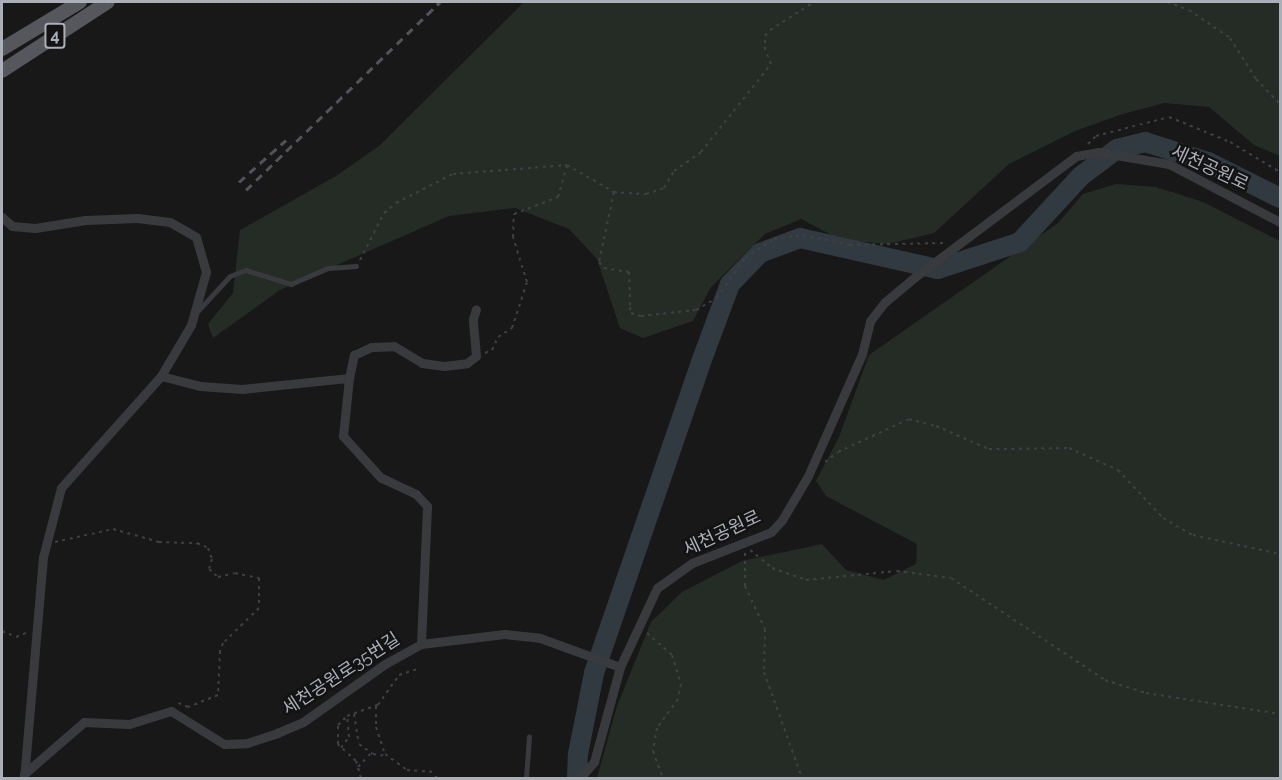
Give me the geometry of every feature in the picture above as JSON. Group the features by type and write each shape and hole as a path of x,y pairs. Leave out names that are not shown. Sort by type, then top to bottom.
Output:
{"main road":[{"name":"4","path":"2,49 81,2"},
{"name":"4","path":"2,71 108,2"}],"street":[{"name":"세천공원로","path":"1076,156 1098,152 1169,164 1281,222"},
{"path":"967,240 1076,156"},
{"path":"2,217 12,226 35,228 85,220 137,218 170,222 196,237 206,272 196,313 161,376 61,488 47,540 36,626 24,776"},
{"name":"세천공원로","path":"580,778 594,762 617,665 657,588 692,563 771,532 782,520 808,476 862,354 870,321 885,302 967,240"},
{"path":"476,309 473,319 476,356"},
{"name":"세천공원로35번길","path":"421,644 427,506 416,494 381,478 343,436 349,378 354,355 371,347 394,346 422,363 444,366 467,363 476,356"},
{"path":"161,376 201,386 242,388 349,378"},
{"name":"세천공원로35번길","path":"166,712 184,718 224,744 247,743 303,722 385,664 421,644 504,634 540,638 617,665"},
{"path":"24,776 84,722 129,724 166,712"}],"lane":[{"path":"196,313 230,276 246,270 291,284 328,268 356,266"},
{"path":"526,778 529,737"}],"path":[{"path":"356,266 384,213 439,178 470,171 567,165 614,192 646,194 664,188 674,171 701,152 771,64 765,50 765,36 770,30 814,2"},
{"path":"1167,2 1189,10 1230,38 1256,79 1281,104"},
{"path":"1076,156 1096,136 1169,117 1230,142 1281,172"},
{"path":"476,356 492,350 498,337 512,328 527,282 513,237 513,214 558,197 567,165"},
{"path":"614,192 599,262 604,268 629,272 631,313 641,316 696,310 717,297 745,258 774,239 803,235 850,245 967,240"},
{"path":"808,476 838,452 909,419 936,426 989,449 1069,447 1118,470 1163,518 1193,536 1281,554"},
{"path":"47,540 66,541 113,529 159,542 197,543 208,548 212,559 209,569 218,577 235,573 259,578 259,608 223,643 220,651 218,695 188,707 178,700 170,703 166,712"},
{"path":"745,543 752,554 772,568 806,580 897,571 951,578 1105,680 1146,693 1281,714"},
{"path":"745,543 745,586 765,629 764,672 802,778"},
{"path":"637,624 672,655 681,684 678,699 657,728 653,751 663,778"},
{"path":"2,631 16,637 36,626"},
{"path":"361,778 358,766 341,748 336,731 347,716 376,706 399,675 420,668"},
{"path":"376,706 376,727 387,756"},
{"path":"354,714 359,744 371,753 387,756 407,770 438,774 434,778"},
{"path":"341,748 349,737 347,716"},
{"path":"358,766 371,753"}],"shaded area":[{"path":"524,2 1280,2 1280,156 1254,145 1209,107 1164,103 1123,114 1075,131 1009,164 934,233 888,244 841,240 801,219 765,234 711,287 693,321 643,338 620,328 597,259 569,229 515,208 449,216 280,290 213,338 208,324 233,293 240,230 336,176 379,146"},
{"path":"1116,184 1156,187 1203,202 1280,241 1280,778 597,778 617,706 651,622 682,592 742,561 822,544 846,570 884,580 916,564 917,544 826,496 816,481 839,437 869,355 1058,223 1083,194"}],"waterway":[{"path":"577,778 578,754 594,673 701,362 730,284 760,253 800,238 938,269 1020,242 1081,176 1117,149 1145,142 1208,162 1280,198"}],"railway":[{"path":"246,190 440,2"},
{"path":"239,182 286,140"}]}
